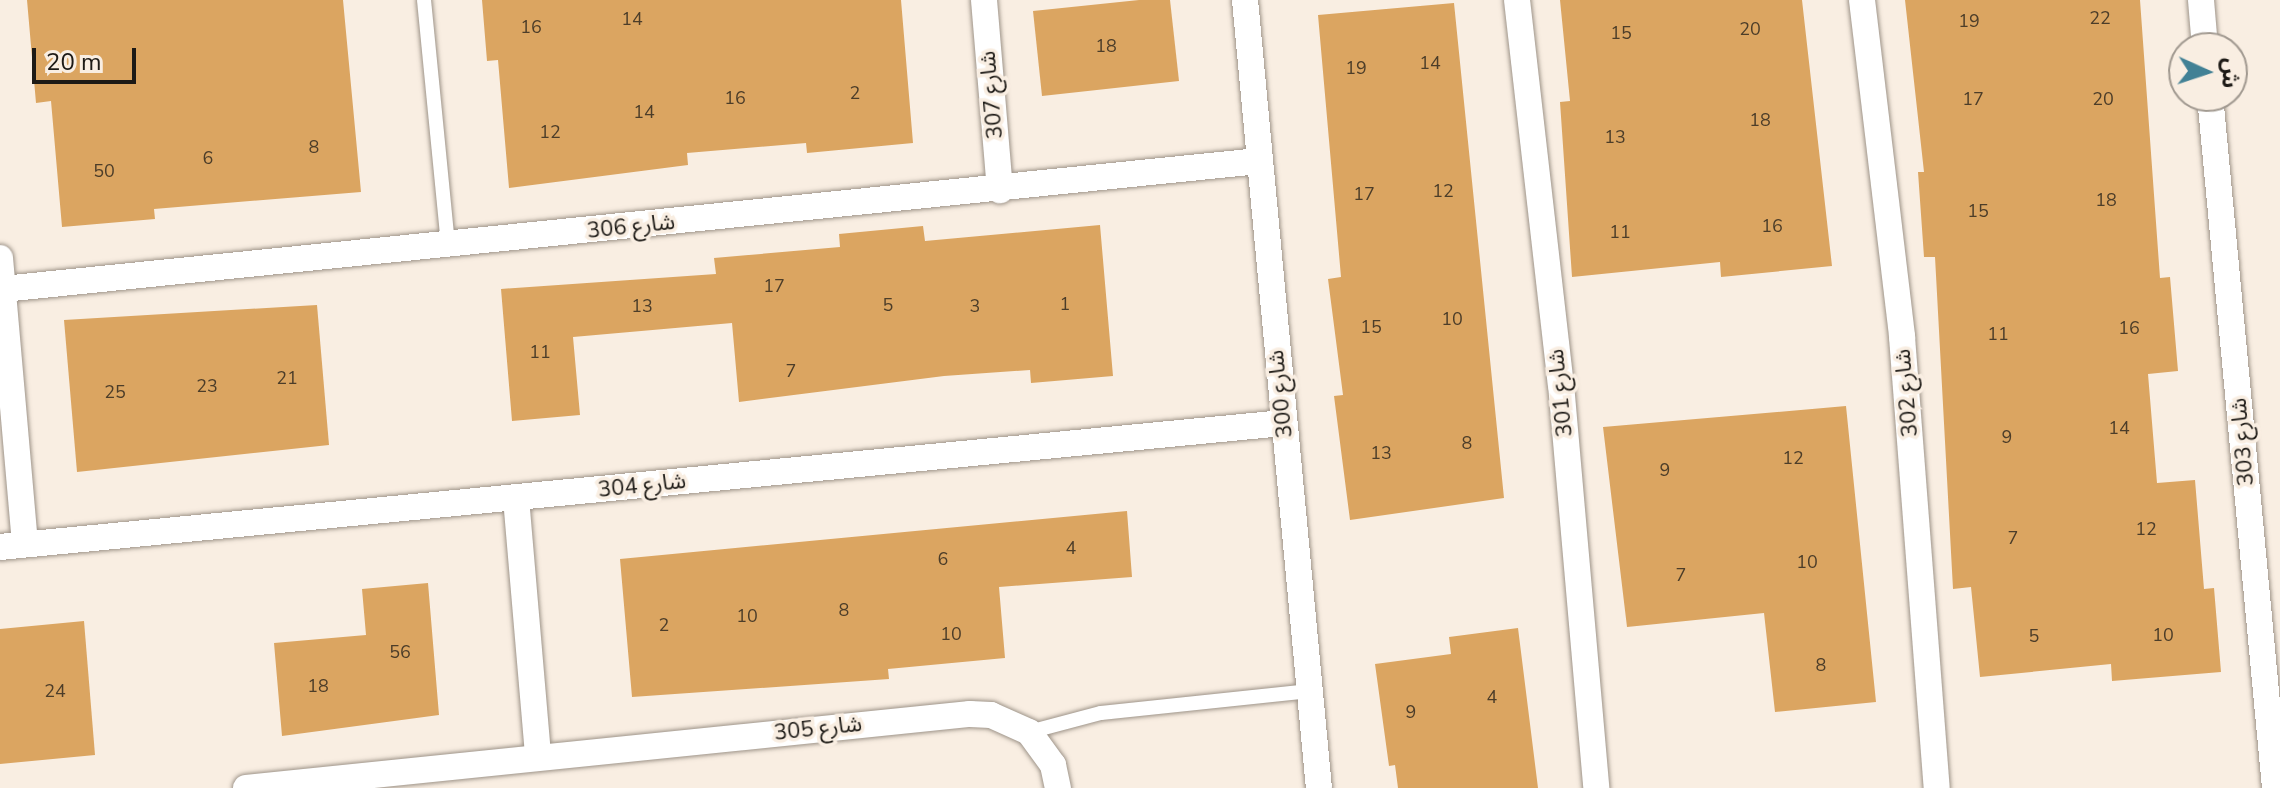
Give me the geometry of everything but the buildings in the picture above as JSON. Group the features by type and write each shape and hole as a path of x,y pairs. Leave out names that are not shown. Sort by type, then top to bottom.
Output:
{"street":[{"name":"شارع 307","path":"984,0 1000,190"},
{"name":"شارع 300","path":"1245,0 1319,788"},
{"name":"شارع 301","path":"1517,0 1561,384 1596,788"},
{"name":"شارع 302","path":"1862,0 1905,368 1937,788"},
{"path":"2201,0 2204,32"},
{"name":"شارع 303","path":"2212,112 2275,788"},
{"name":"شارع 306","path":"3,289 1000,190 1259,161"},
{"path":"0,258 13,546"},
{"name":"شارع 304","path":"13,546 1284,423"},
{"path":"516,498 538,757"},
{"name":"شارع 305","path":"246,788 970,714 991,715 1029,732 1053,765 1058,788"}],"lane":[{"path":"424,0 448,245"},
{"path":"1029,732 1101,713 1310,691"}]}
